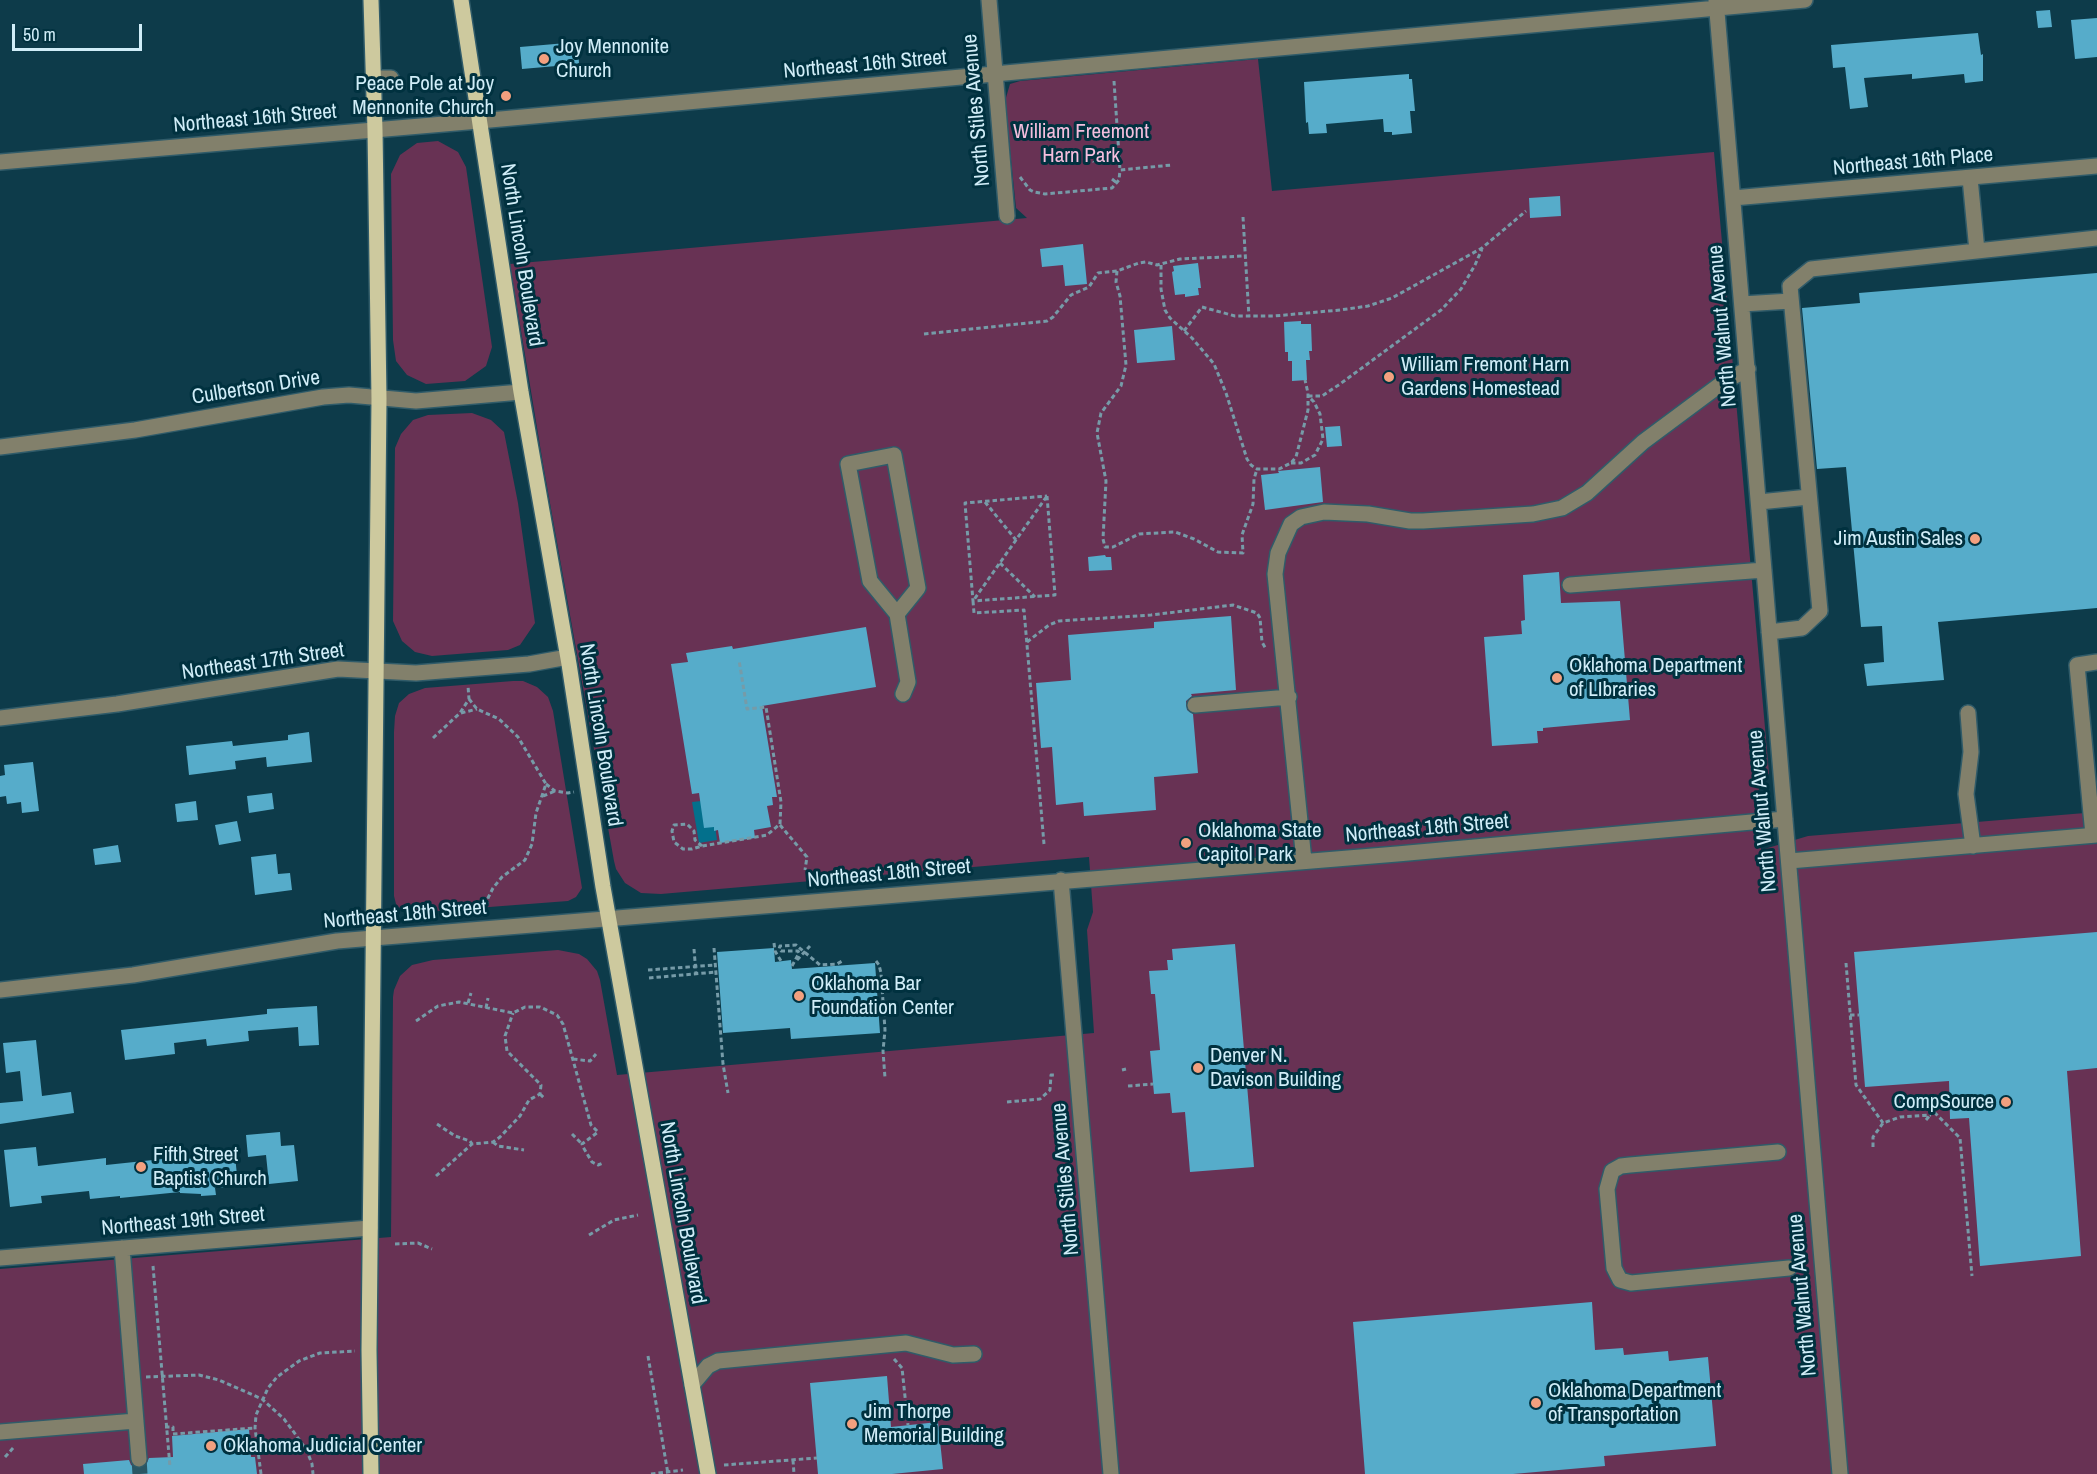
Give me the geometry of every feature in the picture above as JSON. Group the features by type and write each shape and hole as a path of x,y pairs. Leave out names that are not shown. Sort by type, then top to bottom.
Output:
{"main road":[{"path":"371,0 379,399 369,1350 371,1474"},
{"name":"North Lincoln Boulevard","path":"461,0 521,392 609,918 707,1472"}],"street":[{"name":"North Stiles Avenue","path":"989,0 1007,216"},
{"name":"Northeast 16th Street","path":"0,162 995,75 1716,4 1805,0"},
{"name":"North Walnut Avenue","path":"1716,4 1840,1474"},
{"path":"374,78 391,78"},
{"name":"Northeast 16th Place","path":"1733,198 2097,166"},
{"path":"1970,178 1977,251"},
{"path":"1769,632 1802,628 1820,611 1790,286 1811,269 2097,238"},
{"path":"1742,304 1791,301"},
{"path":"1304,861 1276,584 1276,563 1291,524 1301,517 1312,514 1343,512 1410,521 1440,521 1533,514 1563,508 1587,493 1642,442 1725,381 1748,369"},
{"name":"Culbertson Drive","path":"0,447 135,430 323,397 349,395 416,401 521,392"},
{"path":"897,614 918,588 894,455 848,464 870,581 897,614 908,682 903,694"},
{"path":"1759,502 1809,497"},
{"path":"1570,585 1764,570"},
{"name":"Northeast 17th Street","path":"0,718 105,706 324,670 416,673 529,664 567,657"},
{"path":"1789,861 2095,835 2077,665 2097,662"},
{"path":"1195,705 1289,697"},
{"path":"1968,713 1971,752 1966,794 1972,846"},
{"name":"Northeast 18th Street","path":"0,990 109,979 282,949 374,939 1785,819"},
{"name":"North Stiles Avenue","path":"1061,880 1111,1474"},
{"path":"1778,1152 1621,1166 1612,1171 1607,1189 1612,1242 1616,1275 1624,1282 1789,1268"},
{"name":"Northeast 19th Street","path":"0,1258 370,1228"},
{"path":"122,1248 139,1459"},
{"path":"692,1385 708,1366 718,1361 906,1342 953,1355 974,1354"},
{"path":"0,1432 136,1421"}],"path":[{"path":"1020,175 1030,190 1045,194 1106,189 1112,188 1117,183 1120,170 1113,81"},
{"path":"1112,132 1117,131"},
{"path":"1089,155 1094,162"},
{"path":"1120,170 1172,165"},
{"path":"1112,179 1117,183"},
{"path":"1184,331 1202,307 1249,317 1340,310 1368,306 1392,298 1482,248 1526,211"},
{"path":"1243,217 1249,317"},
{"path":"1308,396 1322,396 1441,310 1461,289 1482,248"},
{"path":"924,334 1047,321 1071,295 1089,287 1098,273 1117,271 1139,263 1161,265 1180,258 1244,256"},
{"path":"1161,265 1161,289 1165,310 1214,364 1226,393 1247,459 1257,469 1279,469 1291,463 1296,457 1308,410 1305,381"},
{"path":"1117,271 1116,282 1120,296 1126,365 1121,386 1101,413 1097,433 1107,481 1103,532 1105,546 1113,547 1139,534 1175,532 1218,552 1243,553 1242,535 1253,504 1254,479 1257,469"},
{"path":"1291,463 1301,463 1315,455 1323,439 1320,414 1308,396"},
{"path":"1044,844 1024,609 974,613 965,503 1047,496"},
{"path":"973,601 1047,496"},
{"path":"973,601 1055,595 1047,496"},
{"path":"984,501 1016,540"},
{"path":"1000,563 1035,597"},
{"path":"1027,642 1059,621 1151,615 1233,605 1257,613 1260,618 1262,642 1265,648 1274,657 1285,658"},
{"path":"739,660 747,710 766,707 781,802 780,824 807,857 805,870"},
{"path":"466,669 469,699 477,709 499,719 518,736 546,784 555,791 567,793 588,790"},
{"path":"433,738 459,713 469,699"},
{"path":"459,713 477,709"},
{"path":"487,905 493,888 502,877 525,860 532,844 536,813 546,784"},
{"path":"543,796 555,791"},
{"path":"702,846 695,840 694,831 687,824 674,825 672,831 674,842 683,849 692,849 767,835 780,824"},
{"path":"774,943 775,951 781,961"},
{"path":"810,945 805,951 793,964 798,951 781,951 779,947 796,945 805,951 820,965 837,964 844,960"},
{"path":"714,948 723,1064 728,1093"},
{"path":"694,949 696,974"},
{"path":"876,961 881,973 884,1007 885,1078"},
{"path":"1846,963 1856,1085 1883,1123"},
{"path":"648,970 695,966 716,968"},
{"path":"649,978 696,974 716,968"},
{"path":"468,1002 471,993"},
{"path":"486,1008 488,998"},
{"path":"416,1021 438,1006 459,1002 513,1013"},
{"path":"540,1094 541,1085 507,1051 505,1036 516,1009 532,1006 550,1010 563,1024 591,1125 598,1132 582,1144"},
{"path":"1850,1015 1859,1014"},
{"path":"573,1059 590,1061 596,1054"},
{"path":"1007,1102 1040,1099 1046,1096 1050,1090 1051,1075 1056,1075"},
{"path":"1128,1086 1153,1084"},
{"path":"540,1094 545,1099"},
{"path":"437,1124 472,1144 493,1142 511,1128 529,1100 540,1094"},
{"path":"1940,1102 1935,1095 1901,1098 1902,1103 1919,1102 1960,1138 1972,1276"},
{"path":"1926,1120 1945,1097 1950,1098"},
{"path":"1873,1147 1873,1137 1883,1123 1900,1117 1932,1113"},
{"path":"572,1134 582,1144 592,1162 598,1165 603,1163"},
{"path":"493,1142 498,1146 524,1150"},
{"path":"436,1176 472,1144"},
{"path":"589,1235 614,1220 638,1215"},
{"path":"395,1244 418,1243 432,1249"},
{"path":"153,1266 160,1376 170,1467"},
{"path":"880,1345 902,1368 908,1425"},
{"path":"261,1474 255,1428 256,1414 262,1400 278,1377 299,1361 320,1353 369,1350"},
{"path":"648,1356 668,1473"},
{"path":"133,1378 199,1375 240,1388 262,1400 284,1419 307,1451 313,1474"},
{"path":"165,1427 173,1427 173,1434 255,1428"},
{"path":"724,1465 817,1458"},
{"path":"793,1460 795,1474"},
{"path":"651,1474 682,1470"}],"green space":[{"name":"Oklahoma State Capitol Park","path":"1258,59 1272,191 1714,152 1769,773 1758,791 1761,850 1808,836 2097,812 2097,1474 0,1474 0,1269 391,1237 393,997 400,976 412,965 433,960 558,950 579,954 587,959 597,971 600,980 617,1075 1094,1033 1087,930 1093,912 1089,857 661,894 641,893 625,883 614,861 543,464 510,264 1027,218 1016,208 1005,101 1010,84 1020,81"},
{"path":"438,141 458,152 466,167 492,347 486,366 465,381 426,384 407,375 396,361 393,340 391,174 400,155 417,143"},
{"path":"472,413 491,420 504,432 518,503 535,623 520,645 508,650 432,656 415,652 402,641 393,621 395,448 401,434 413,420 428,415"},
{"path":"523,681 537,687 548,697 553,711 582,888 576,897 568,901 411,913 403,911 396,904 394,896 394,732 399,703 409,694 425,688"}],"water":[{"path":"701,801 715,826 717,840 699,843 692,802"}],"building":[{"path":"2050,10 2052,27 2038,28 2036,11"},
{"path":"2097,18 2097,57 2075,59 2071,20"},
{"path":"1978,33 1981,55 1983,54 1983,81 1965,83 1964,74 1912,79 1912,74 1864,78 1868,107 1850,109 1845,67 1833,68 1831,45"},
{"path":"578,42 579,64 522,69 520,47"},
{"path":"1409,74 1409,79 1412,79 1415,111 1410,111 1412,133 1392,135 1392,132 1384,132 1383,119 1326,124 1327,133 1309,134 1308,122 1306,123 1304,82"},
{"path":"1560,196 1561,216 1530,218 1529,198"},
{"path":"1083,244 1087,284 1065,286 1063,265 1042,267 1040,249"},
{"path":"1198,263 1201,288 1198,288 1199,295 1185,297 1185,294 1175,295 1173,266"},
{"name":"Jim Austin Sales","path":"2097,273 2097,608 1938,622 1944,680 1867,686 1864,664 1884,662 1882,626 1861,627 1846,467 1817,469 1802,308 1860,303 1859,293"},
{"path":"1301,321 1301,324 1311,324 1312,351 1309,351 1310,360 1306,360 1307,380 1292,381 1292,361 1288,361 1288,352 1285,352 1284,322"},
{"path":"1172,326 1175,360 1137,363 1134,330"},
{"path":"1340,426 1342,446 1327,447 1325,427"},
{"path":"1320,467 1323,502 1265,510 1261,475"},
{"path":"1105,555 1111,557 1112,570 1089,571 1088,557"},
{"name":"Oklahoma Department of LIbraries","path":"1559,572 1561,603 1620,601 1630,720 1543,728 1543,731 1537,731 1538,743 1492,746 1484,637 1522,634 1521,621 1525,620 1523,575"},
{"path":"1231,616 1236,690 1191,694 1192,696 1186,701 1187,710 1193,714 1198,773 1154,777 1156,810 1084,816 1083,802 1056,805 1052,747 1041,748 1036,683 1071,680 1068,635 1154,628 1154,622"},
{"path":"866,627 876,687 762,706 777,797 772,797 773,805 767,806 771,827 754,830 755,838 720,843 718,830 714,831 714,827 704,828 699,793 692,794 671,664 688,662 686,653 732,646 733,649"},
{"path":"309,732 312,762 267,767 266,757 235,761 236,769 189,775 186,746 232,741 233,746 288,740 288,735"},
{"path":"33,762 39,811 22,813 21,802 7,804 6,796 0,797 0,776 5,775 4,765"},
{"path":"272,793 274,809 249,813 247,796"},
{"path":"196,801 198,820 177,822 175,804"},
{"path":"237,821 241,841 219,845 215,825"},
{"path":"118,845 121,862 95,865 93,849"},
{"path":"276,854 278,874 290,873 292,890 255,895 251,857"},
{"name":"CompSource","path":"2097,932 2097,1068 2067,1071 2081,1256 1980,1266 1969,1118 1950,1119 1949,1081 1865,1087 1854,952"},
{"name":"Denver N. Davison Building","path":"1235,944 1254,1167 1190,1172 1185,1112 1172,1113 1170,1093 1154,1094 1150,1051 1160,1050 1155,994 1151,994 1149,971 1168,970 1167,960 1173,960 1172,949"},
{"name":"Oklahoma Bar Foundation Center","path":"774,948 775,962 791,960 792,969 875,963 880,1033 791,1039 790,1028 723,1033 717,952"},
{"path":"317,1006 319,1045 299,1046 298,1027 248,1031 249,1041 207,1046 206,1039 174,1043 175,1054 125,1060 121,1030 267,1014 267,1009"},
{"path":"36,1040 42,1096 71,1092 74,1113 0,1124 0,1103 23,1101 20,1071 6,1073 3,1043"},
{"path":"280,1132 281,1146 294,1145 298,1181 269,1184 266,1155 248,1157 246,1135"},
{"path":"36,1147 38,1166 106,1158 106,1165 172,1158 172,1160 235,1155 238,1186 215,1188 216,1195 201,1196 201,1194 180,1192 90,1199 89,1191 41,1196 42,1203 10,1207 4,1150"},
{"name":"Oklahoma Department of Transportation","path":"1592,1302 1595,1350 1623,1348 1624,1355 1668,1351 1669,1361 1708,1357 1716,1446 1604,1456 1605,1466 1513,1474 1365,1474 1353,1322"},
{"name":"Jim Thorpe Memorial Building","path":"887,1376 891,1427 938,1422 943,1469 892,1474 818,1474 810,1383"},
{"name":"Oklahoma Judicial Center","path":"249,1429 251,1457 255,1457 257,1474 84,1474 83,1464 129,1460 131,1465 139,1469 145,1467 149,1458 173,1457 172,1436"}],"tunnel":[{"path":"139,1459 140,1474"}],"place":[{"name":"Joy Mennonite Church","path":"544,59"},
{"name":"Peace Pole at Joy Mennonite Church","path":"506,96"},
{"name":"William Fremont Harn Gardens Homestead","path":"1389,377"},
{"name":"Jim Austin Sales","path":"1975,539"},
{"name":"Oklahoma Department of LIbraries","path":"1557,678"},
{"name":"Oklahoma State Capitol Park","path":"1186,843"},
{"name":"Oklahoma Bar Foundation Center","path":"799,996"},
{"name":"Denver N. Davison Building","path":"1198,1068"},
{"name":"CompSource","path":"2006,1102"},
{"name":"Fifth Street Baptist Church","path":"141,1167"},
{"name":"Oklahoma Department of Transportation","path":"1536,1403"},
{"name":"Jim Thorpe Memorial Building","path":"852,1424"},
{"name":"Oklahoma Judicial Center","path":"211,1446"}],"park label":[{"name":"William Freemont Harn Park","path":"1081,144"}]}
